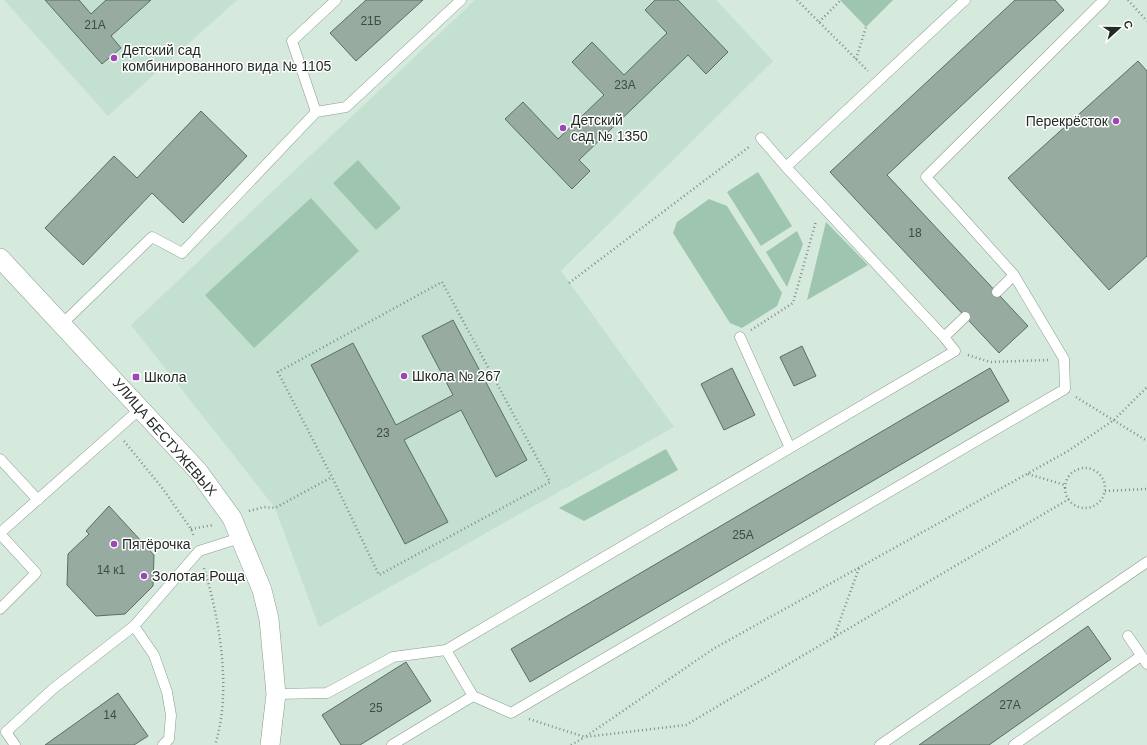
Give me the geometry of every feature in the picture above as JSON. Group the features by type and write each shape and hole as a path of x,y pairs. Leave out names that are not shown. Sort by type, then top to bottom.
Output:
{"street":[{"name":"УЛИЦА БЕСТУЖЕВЫХ","path":"0,258 198,471 232,518 262,590 268,619 276,694 270,745"}],"lane":[{"path":"316,112 292,41 336,0"},
{"path":"62,324 152,237 182,253 316,112 346,107 460,0"},
{"path":"786,167 965,0"},
{"path":"446,650 473,696 511,713 1064,389 1064,359 1014,275 926,177 1104,0"},
{"path":"276,694 327,693 394,657 446,650 955,351 944,337 786,167 761,138"},
{"path":"997,292 1014,275"},
{"path":"944,337 965,317"},
{"path":"740,338 790,448"},
{"path":"0,609 36,574 0,534 116,432 140,408"},
{"path":"0,459 38,500"},
{"path":"15,745 6,732 54,688 134,626 199,551 240,538"},
{"path":"880,745 1147,562"},
{"path":"134,626 154,655 167,692 171,715 170,733 169,740 163,745"},
{"path":"1014,745 1144,660 1128,636"},
{"path":"392,745 473,696"}],"path":[{"path":"797,0 878,81"},
{"path":"819,22 841,0"},
{"path":"1128,0 1147,21"},
{"path":"856,59 866,27"},
{"path":"569,283 761,138"},
{"path":"740,338 793,303 820,203"},
{"path":"442,282 550,482 378,575 332,477 278,372 442,282"},
{"path":"955,351 990,362 1064,359"},
{"path":"571,745 585,737 713,649 1068,451 1114,420 1147,387"},
{"path":"1064,389 1147,441"},
{"path":"116,432 163,490 191,529 199,551 218,626 223,678 223,707 215,745"},
{"path":"1088,469 1098,473 1104,481 1105,491 1100,501 1092,507 1082,508 1072,504 1066,496 1065,485 1070,476 1078,470 1088,469"},
{"path":"1028,474 1065,485"},
{"path":"245,512 264,507 275,508 332,477"},
{"path":"1105,491 1147,489"},
{"path":"511,713 585,737 686,725 1069,499"},
{"path":"191,529 213,525"},
{"path":"834,637 859,568"}],"shaded area":[{"name":"Детский сад комбинированного вида № 1105","path":"4,0 237,0 108,116"},
{"name":"Школа № 267","path":"475,0 716,0 773,61 561,271 674,427 319,627 275,508 131,325"},
{"path":"840,0 893,0 866,27"},
{"path":"358,160 401,208 376,230 333,183"},
{"path":"758,172 792,226 761,246 727,192"},
{"path":"311,198 359,251 254,348 205,295"},
{"path":"709,199 727,206 782,293 777,306 742,328 730,323 673,233 677,222"},
{"path":"826,222 868,265 807,300"},
{"path":"797,231 803,244 787,287 766,252"},
{"path":"666,449 678,470 584,521 559,508"}],"building":[{"path":"45,0 79,0 91,14 106,0 151,0 111,36 121,48 102,64"},
{"path":"366,0 423,0 356,61 330,33"},
{"path":"655,0 678,0 728,52 706,74 688,55 579,160 590,171 572,189 505,119 523,102 558,139 604,95 572,62 592,42 624,75 667,33 645,10"},
{"path":"1015,0 1055,0 1064,10 887,175 1028,326 999,353 830,172"},
{"path":"1138,61 1147,71 1147,256 1109,290 1008,178"},
{"path":"201,111 247,156 183,223 152,193 83,265 45,228 114,156 137,178"},
{"path":"453,320 527,460 496,477 461,410 404,440 448,522 405,544 311,365 353,343 396,425 453,395 422,336"},
{"path":"802,346 816,376 794,386 780,357"},
{"path":"732,368 755,415 724,430 701,384"},
{"path":"990,368 1009,401 530,682 511,649"},
{"path":"109,506 154,555 153,586 125,614 96,616 67,585 68,554 89,534 86,531"},
{"path":"1088,626 1111,659 989,745 919,745"},
{"path":"406,662 431,701 360,745 341,745 322,715"},
{"path":"118,693 148,736 134,745 45,745"}],"place":[{"name":"Детский сад комбинированного вида № 1105","path":"114,58"},
{"name":"Перекрёсток","path":"1116,121"},
{"name":"Детский сад № 1350","path":"563,128"},
{"name":"Школа № 267","path":"404,376"},
{"name":"Школа","path":"136,377"},
{"name":"Пятёрочка","path":"114,544"},
{"name":"Золотая Роща","path":"144,576"}]}
